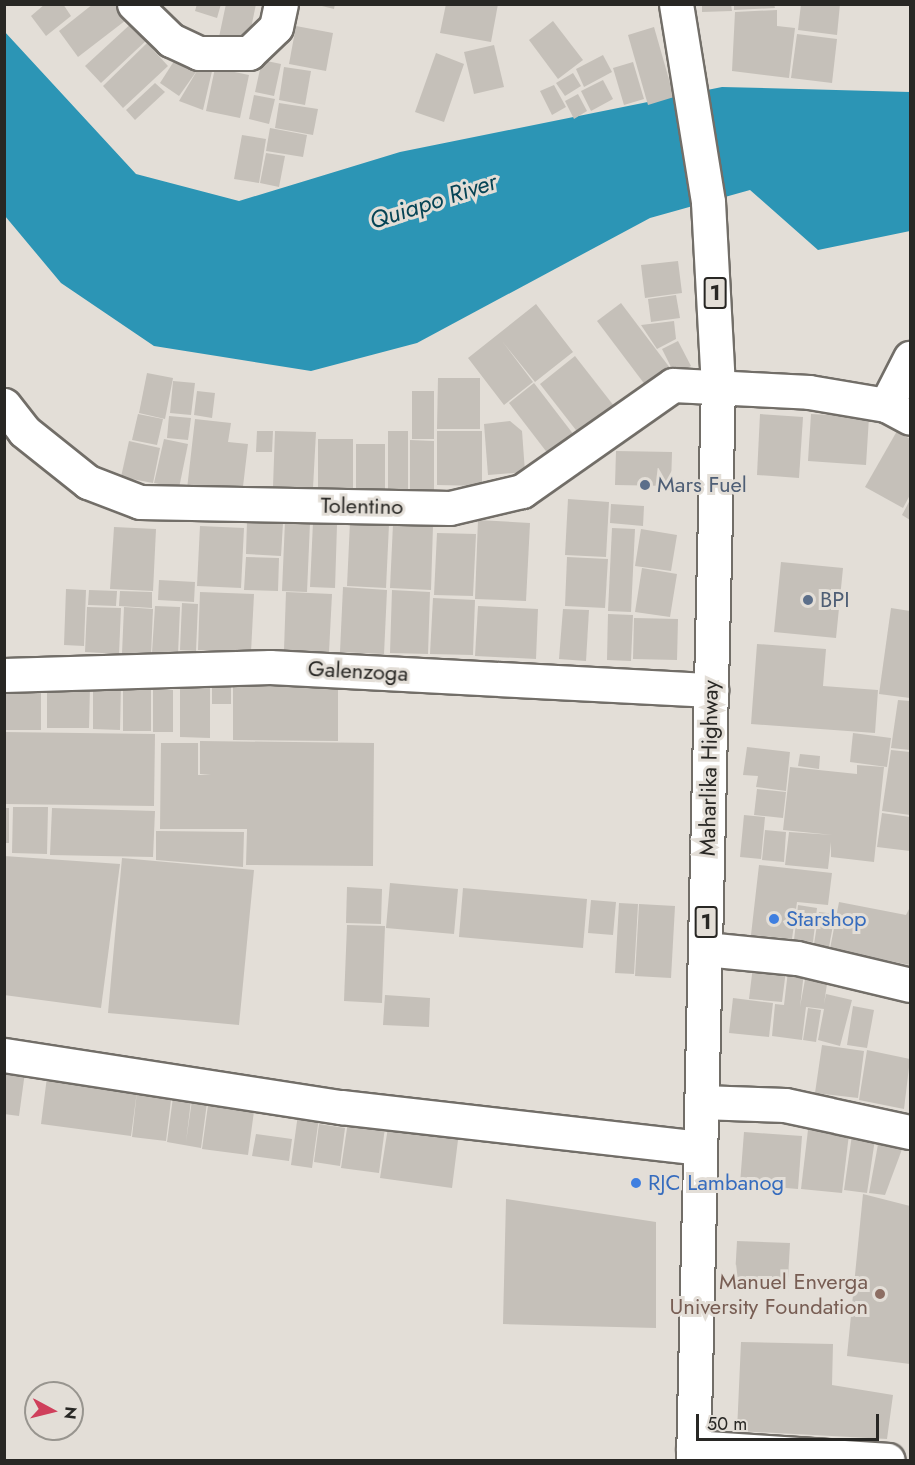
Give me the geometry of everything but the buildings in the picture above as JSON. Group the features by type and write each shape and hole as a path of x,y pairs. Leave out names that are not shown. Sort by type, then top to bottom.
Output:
{"street":[{"path":"134,4 171,40 199,53 249,53 276,27 281,4"},
{"name":"Maharlika Highway","path":"676,4 685,78 708,202 717,384 693,1454"},
{"path":"898,412 910,358"},
{"name":"Tolentino","path":"4,405 24,431 88,482 140,502 450,508 522,491 673,385 717,384 898,412"},
{"name":"Galenzoga","path":"4,675 270,667 711,690"},
{"path":"705,949 797,958 910,985"},
{"path":"4,1055 341,1107 700,1148"},
{"path":"701,1102 786,1105 910,1132"},
{"path":"693,1454 888,1461"}],"water":[{"name":"Quiapo River","path":"4,31 136,174 239,201 400,152 722,87 910,92 910,231 818,250 750,190 650,218 417,343 311,371 154,346 61,283 5,216"}],"place":[{"name":"Mars Fuel","path":"645,485"},
{"name":"BPI","path":"808,600"},
{"name":"Starshop","path":"774,919"},
{"name":"RJC Lambanog","path":"636,1183"},
{"name":"Manuel Enverga University Foundation","path":"880,1294"}]}
